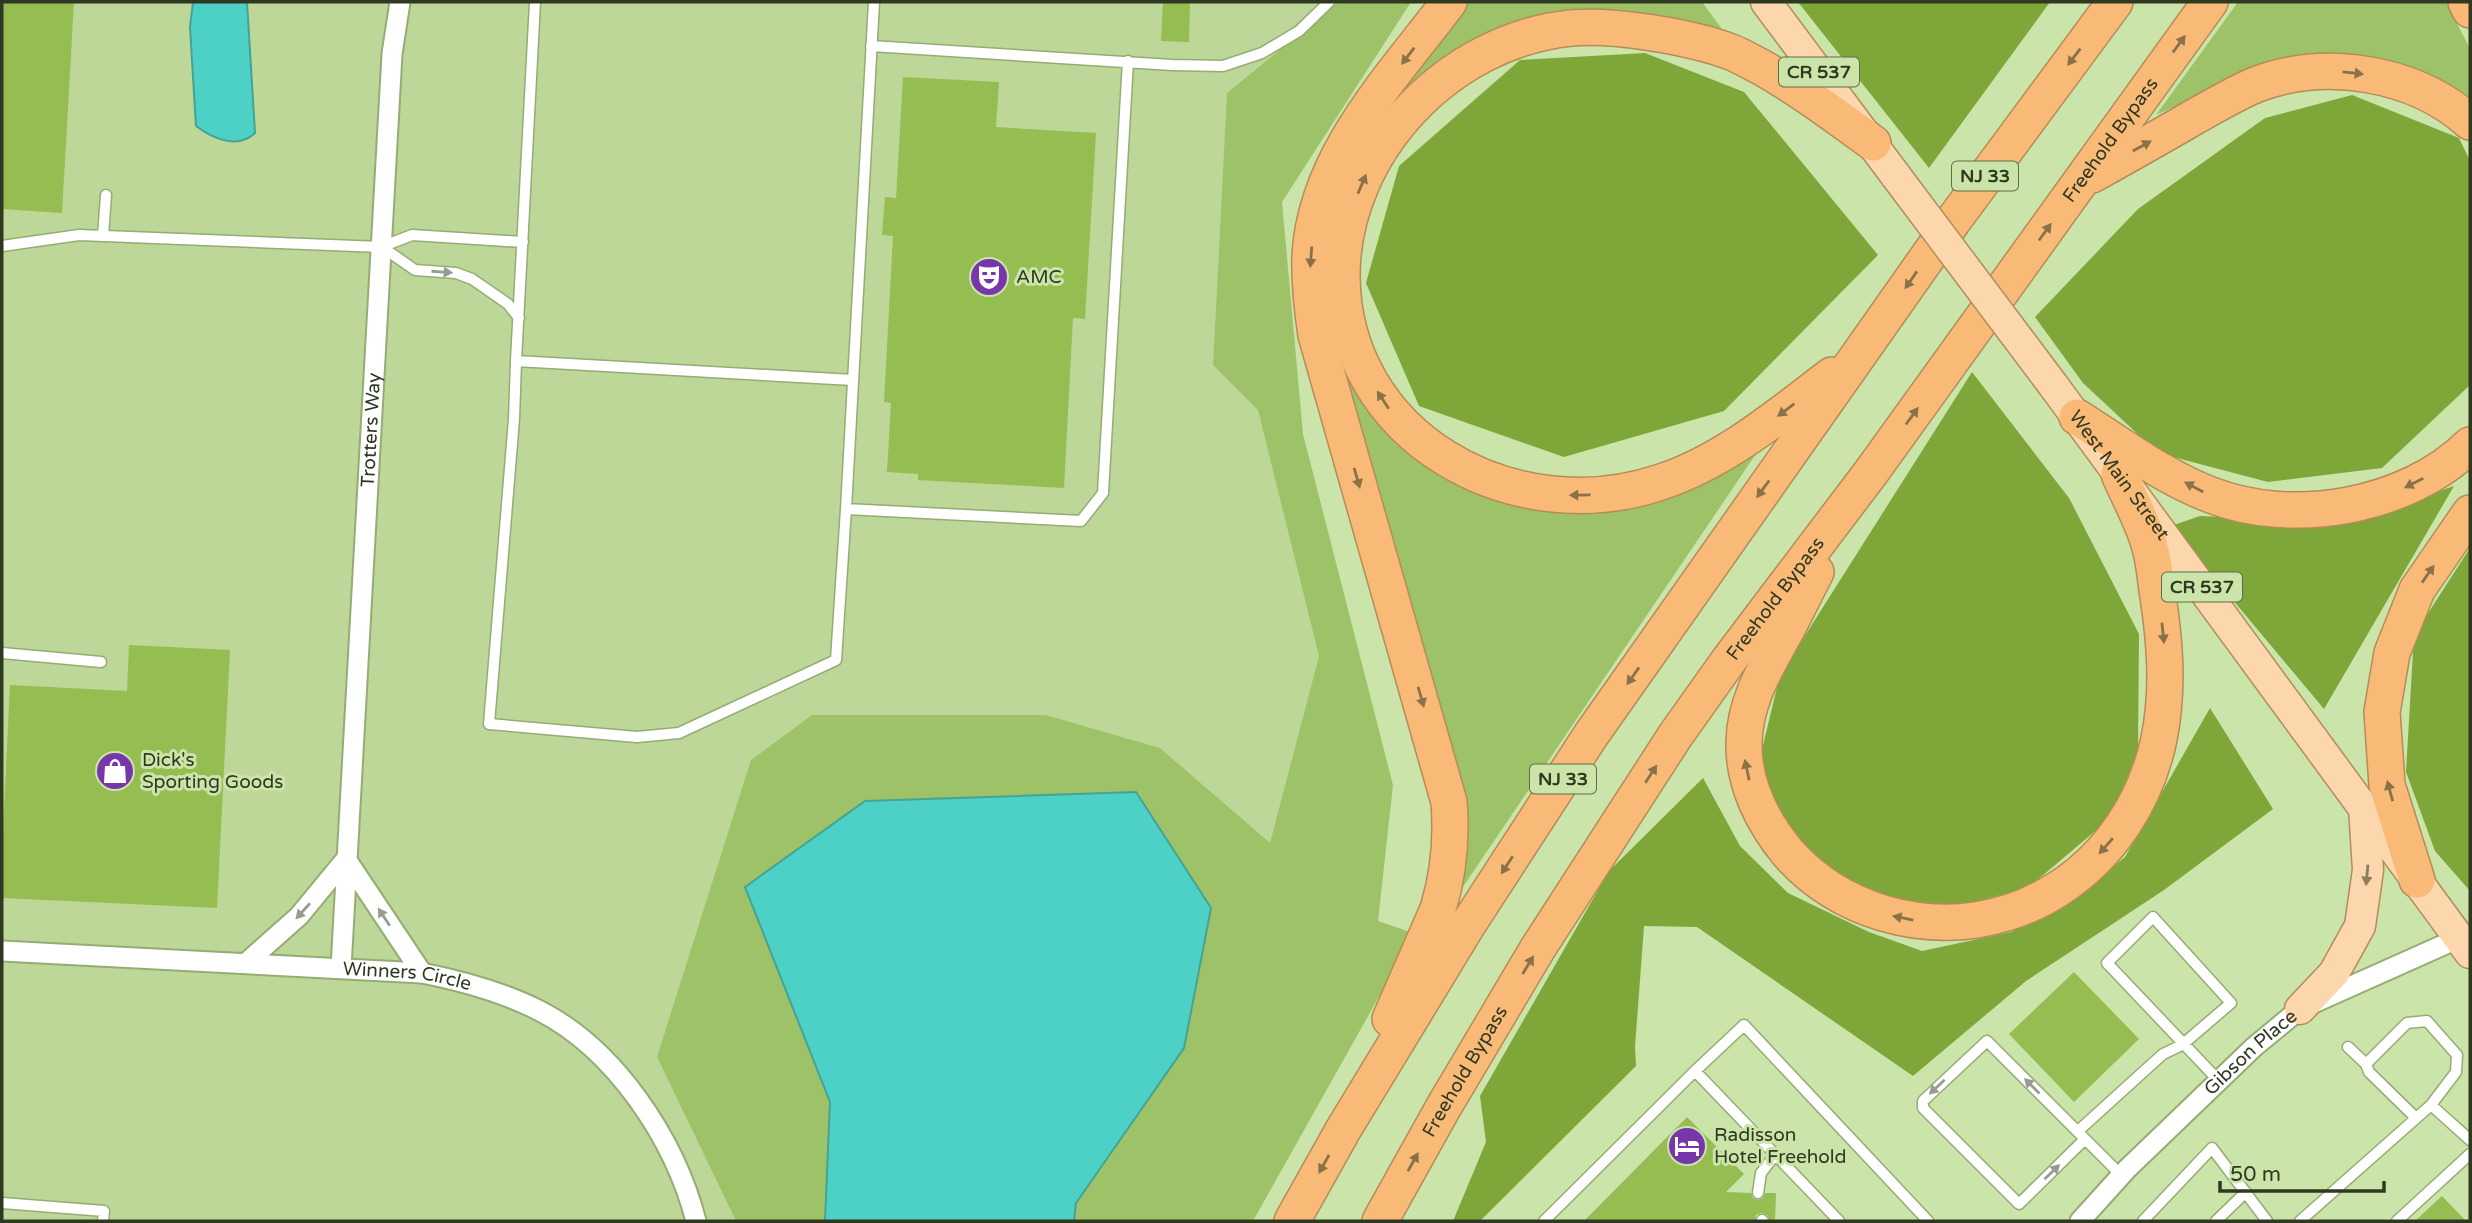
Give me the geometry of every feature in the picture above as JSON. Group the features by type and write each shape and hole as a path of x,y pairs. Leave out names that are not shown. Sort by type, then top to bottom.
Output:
{"highway":[{"path":"1343,1130 1438,909 1449,868 1452,837 1450,802 1444,776 1316,335 1310,292 1310,253 1322,196 1347,141 1449,2"},
{"name":"NJ 33","path":"1292,1221 1343,1130 1467,926 1591,735 1953,220 2115,2"},
{"name":"Freehold Bypass","path":"1380,1221 1443,1108 1605,842 1729,660 2083,180 2210,2"},
{"path":"2466,2 2470,10"},
{"path":"1860,354 1765,426 1685,473 1660,483 1606,494 1539,493 1504,485 1470,472 1439,455 1411,433 1390,411 1368,378 1354,346 1345,308 1343,257 1349,223 1361,186 1387,139 1410,109 1436,85 1469,62 1500,47 1538,34 1573,28 1612,29 1670,35 1732,52 1790,84 1872,143"},
{"path":"2083,180 2241,91 2280,78 2307,73 2370,75 2400,83 2432,96 2470,122"},
{"path":"2077,417 2152,465 2209,495 2236,503 2270,508 2302,510 2337,507 2371,499 2405,488 2436,471 2470,445"},
{"path":"1857,489 1752,696 1744,743 1747,774 1758,807 1776,839 1814,878 1870,909 1900,918 1954,923 1986,919 2016,911 2044,898 2070,881 2111,841 2140,795 2150,770 2159,740 2166,691 2161,619 2150,547 2119,474"},
{"path":"2417,880 2387,785 2382,712 2392,653 2417,590 2470,513"}],"main road":[{"name":"West Main Street","path":"1766,2 2077,417 2465,945"},
{"path":"2300,1009 2334,973 2360,926 2368,870 2364,807"}],"street":[{"name":"Trotters Way","path":"341,968 392,54 400,2"},
{"path":"246,963 299,916 346,859 422,973"},
{"name":"Gibson Place","path":"2080,1221 2122,1175 2254,1047 2300,1009 2465,945"},
{"name":"Winners Circle","path":"2,951 422,973 458,981 509,998 541,1011 566,1027 596,1052 645,1108 666,1144 696,1221"}],"lane":[{"path":"535,2 514,419 489,724 637,737 679,733 836,660 874,2"},
{"path":"871,46 1223,66 1262,53 1299,31 1329,2"},
{"path":"846,509 1081,522 1103,493 1128,61"},
{"path":"103,236 106,195"},
{"path":"2,246 79,236 381,247 412,235 523,242"},
{"path":"381,247 415,270 456,273 472,279 508,304 519,318"},
{"path":"516,361 853,380"},
{"path":"2,653 101,662"},
{"path":"2122,1175 2081,1136 1987,1041 1923,1101 1923,1108 2019,1204 2081,1136 2163,1054 2182,1045 2231,1003 2153,918 2107,963 2182,1045 2219,1082"},
{"path":"2300,1221 2431,1105 2456,1072 2457,1055 2427,1021 2407,1023 2367,1064"},
{"path":"1544,1221 1744,1025 1928,1221"},
{"path":"2348,1047 2367,1064 2369,1072 2416,1118"},
{"path":"1695,1071 1839,1221"},
{"path":"2431,1105 2470,1140"},
{"path":"2143,1221 2212,1148 2267,1221"},
{"path":"2397,1221 2470,1154"},
{"path":"1758,1193 1761,1172 1775,1155"},
{"path":"2216,1221 2246,1192"},
{"path":"2,1203 104,1211 103,1221"}],"shaded area":[{"path":"2,2 1338,2 1227,93 1213,365 1258,409 1319,656 1270,844 1160,748 1046,715 812,715 657,1057 736,1221 2,1221"},
{"path":"1338,2 1411,2 1282,202 1303,434 1393,785 1378,921 1413,933 1413,936 1253,1221 1074,1221 1076,1203 745,887 830,1103 825,1221 736,1221 657,1057 751,760 812,715 1046,715 1160,748 1270,843 1319,656 1258,410 1213,365 1227,93"},
{"path":"1463,2 1702,2 1735,47 1697,27 1627,11 1541,14 1463,44 1399,95"},
{"path":"2238,2 2446,2 2470,49 2470,110 2271,62 2156,115"},
{"path":"1331,339 1367,409 1444,478 1557,511 1760,448 1450,906 1460,828"}],"green space":[{"path":"1798,2 2050,2 1929,168"},
{"path":"1645,53 1744,92 1878,255 1724,411 1564,457 1419,406 1366,283 1399,166 1520,60"},
{"path":"2352,95 2459,138 2470,161 2470,385 2382,468 2268,482 2158,453 2083,383 2035,317 2138,209 2265,118"},
{"path":"1972,372 2069,498 2139,634 2138,749 2113,816 2028,888 1944,910 1842,885 1774,814 1758,766 1780,675"},
{"path":"2454,486 2324,709 2171,526 2200,516 2348,522"},
{"path":"2470,548 2470,891 2435,851 2406,772 2414,635"},
{"path":"2210,708 2273,809 2164,890 2026,981 1913,1076 1697,927 1644,926 1636,1066 1480,1221 1453,1221 1486,1142 1480,1096 1609,871 1703,778 1740,846 1788,893 1869,932 1922,951 2011,932 2072,900 2125,857"}],"water":[{"path":"193,2 247,2 255,133 240,141 217,138 196,126 190,27"},
{"path":"1136,792 1211,908 1184,1048 1076,1203 1074,1221 825,1221 830,1102 745,887 865,801"}],"building":[{"path":"2,2 74,2 62,213 2,209"},
{"path":"1163,2 1190,2 1189,42 1161,41"},
{"name":"AMC","path":"903,77 999,82 996,127 1096,133 1085,319 1073,318 1064,488 918,480 918,474 887,472 891,403 884,402 893,236 882,235 885,197 896,198"},
{"name":"Dick's Sporting Goods","path":"129,645 230,650 217,908 2,898 10,685 127,691"},
{"path":"2074,972 2139,1039 2074,1102 2009,1034"},
{"name":"Radisson Hotel Freehold","path":"1687,1117 1744,1174 1726,1192 1751,1193 1753,1198 1758,1200 1763,1198 1765,1193 1776,1193 1775,1221 1770,1221 1767,1215 1761,1213 1756,1215 1755,1220 1584,1221"},
{"path":"2442,1196 2466,1221 2415,1221"}],"place":[{"name":"AMC","path":"989,277"},
{"name":"Dick's Sporting Goods","path":"115,771"},
{"name":"Radisson Hotel Freehold","path":"1687,1146"}]}
